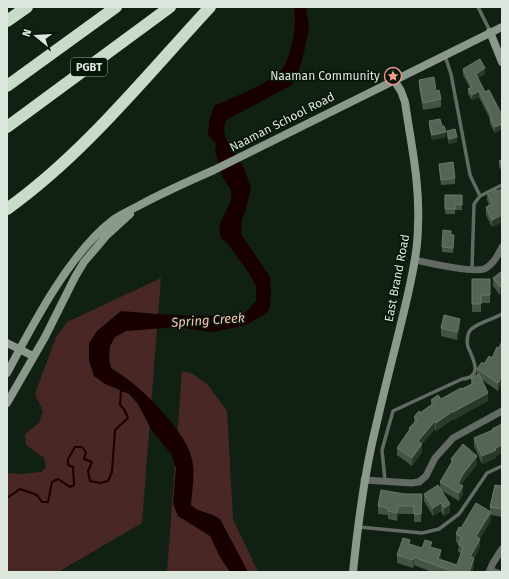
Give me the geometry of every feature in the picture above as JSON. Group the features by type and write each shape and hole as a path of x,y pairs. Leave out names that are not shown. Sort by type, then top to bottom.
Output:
{"highway":[{"name":"PGBT","path":"7,86 116,7"},
{"name":"PGBT","path":"7,127 170,7"},
{"path":"7,209 46,179 71,156 110,116 210,7"},
{"path":"7,21 23,10"}],"main road":[{"name":"Naaman School Road","path":"138,206 214,170 502,27"},
{"path":"490,32 502,62"},
{"name":"East Brand Road","path":"353,572 364,480 415,260 418,226 419,194 405,102 401,91 394,80"},
{"path":"21,377 8,371 51,295 95,235 114,219 138,206"},
{"path":"7,403 65,300 75,277 84,262 107,235 138,206"},
{"path":"7,343 33,356"}],"street":[{"path":"415,260 472,269 484,269 498,256 502,247"},
{"path":"364,480 411,483 419,482 426,476 436,458 453,438 502,411"},
{"path":"490,570 502,549"}],"lane":[{"path":"478,7 490,32"},
{"path":"445,55 451,74 470,175 480,196"},
{"path":"472,269 474,204 480,196 502,185"},
{"path":"386,481 382,450 393,411 462,379 471,377 475,371 475,366 467,340 470,330 475,326 502,314"},
{"path":"358,527 422,533 439,529 460,514 487,473 502,466"},
{"path":"490,570 500,572"}],"shaded area":[{"path":"161,278 142,523 58,572 7,572 7,473 23,474 41,472 46,467 44,458 26,445 25,434 39,423 43,411 35,394 56,337 67,322"},
{"path":"182,371 193,374 208,385 227,411 233,519 258,572 167,572"}],"water":[{"name":"Spring Creek","path":"294,7 306,7 309,28 298,74 292,85 226,120 224,129 225,137 244,168 251,188 242,219 241,234 270,277 271,291 268,312 246,325 213,332 177,327 126,331 115,337 110,346 109,359 111,368 138,387 160,409 186,444 190,452 193,468 191,505 198,510 220,519 248,572 230,572 220,557 210,536 178,516 173,504 176,468 171,454 151,429 138,404 129,394 105,384 94,376 89,360 89,343 97,331 121,311 170,315 236,316 246,312 256,301 256,286 249,273 228,244 221,238 219,226 231,200 231,190 222,176 215,151 216,144 208,135 209,121 214,106 260,85 276,75 282,69 288,58 293,37 295,22"}],"building":[{"path":"480,59 485,68 476,74 485,92 489,90 502,115 502,124 495,127 490,119 492,118 479,91 472,95 468,89 472,87 463,69"},
{"path":"434,77 436,91 439,90 441,99 423,103 419,80"},
{"path":"440,119 446,132 432,135 429,121"},
{"path":"455,129 457,137 449,139 447,131"},
{"path":"453,162 455,178 441,180 439,164"},
{"path":"495,189 497,191 502,189 502,215 492,220 486,207 492,204 487,192"},
{"path":"445,195 462,195 462,205 455,204 455,209 445,209"},
{"path":"443,230 451,231 451,235 454,235 453,248 442,247"},
{"path":"502,271 502,285 500,287 493,278"},
{"path":"472,279 490,279 490,295 481,295 481,304 472,304"},
{"path":"444,315 460,319 457,332 441,328"},
{"path":"502,341 502,376 498,383 477,369 482,362 484,364 489,356 492,358 497,347 499,348"},
{"path":"479,374 488,393 453,411 436,423 435,421 418,441 422,444 412,458 397,448 410,429 409,428 417,420 414,417 419,411 420,413 434,403 431,400 438,395 441,399 474,383 471,378"},
{"path":"502,424 502,445 495,448 496,450 482,456 474,438 493,430 492,429"},
{"path":"463,444 477,456 463,474 458,484 463,486 459,493 440,482 453,460 451,459"},
{"path":"438,485 450,504 444,508 441,503 433,508 424,494"},
{"path":"495,485 502,486 502,509 490,507"},
{"path":"381,490 405,494 422,494 421,514 414,514 414,506 398,506 397,513 388,511 388,508 378,506"},
{"path":"476,503 491,512 476,536 480,539 470,557 474,558 469,572 454,572 414,557 413,560 397,555 403,538 410,540 409,544 422,548 425,540 432,542 430,547 441,550 438,559 457,565 463,547 458,544 462,537 456,534 459,527 461,528"}],"waterway":[{"path":"7,498 20,489 37,495 42,502 48,502 52,482 58,479 70,487 74,485 73,467 68,465 68,459 75,447 82,447 86,452 84,459 92,462 88,471 90,481 100,483 108,481 112,472 115,430 128,418 124,409 120,405 121,389"}],"place":[{"name":"Naaman Community","path":"393,76"}]}
